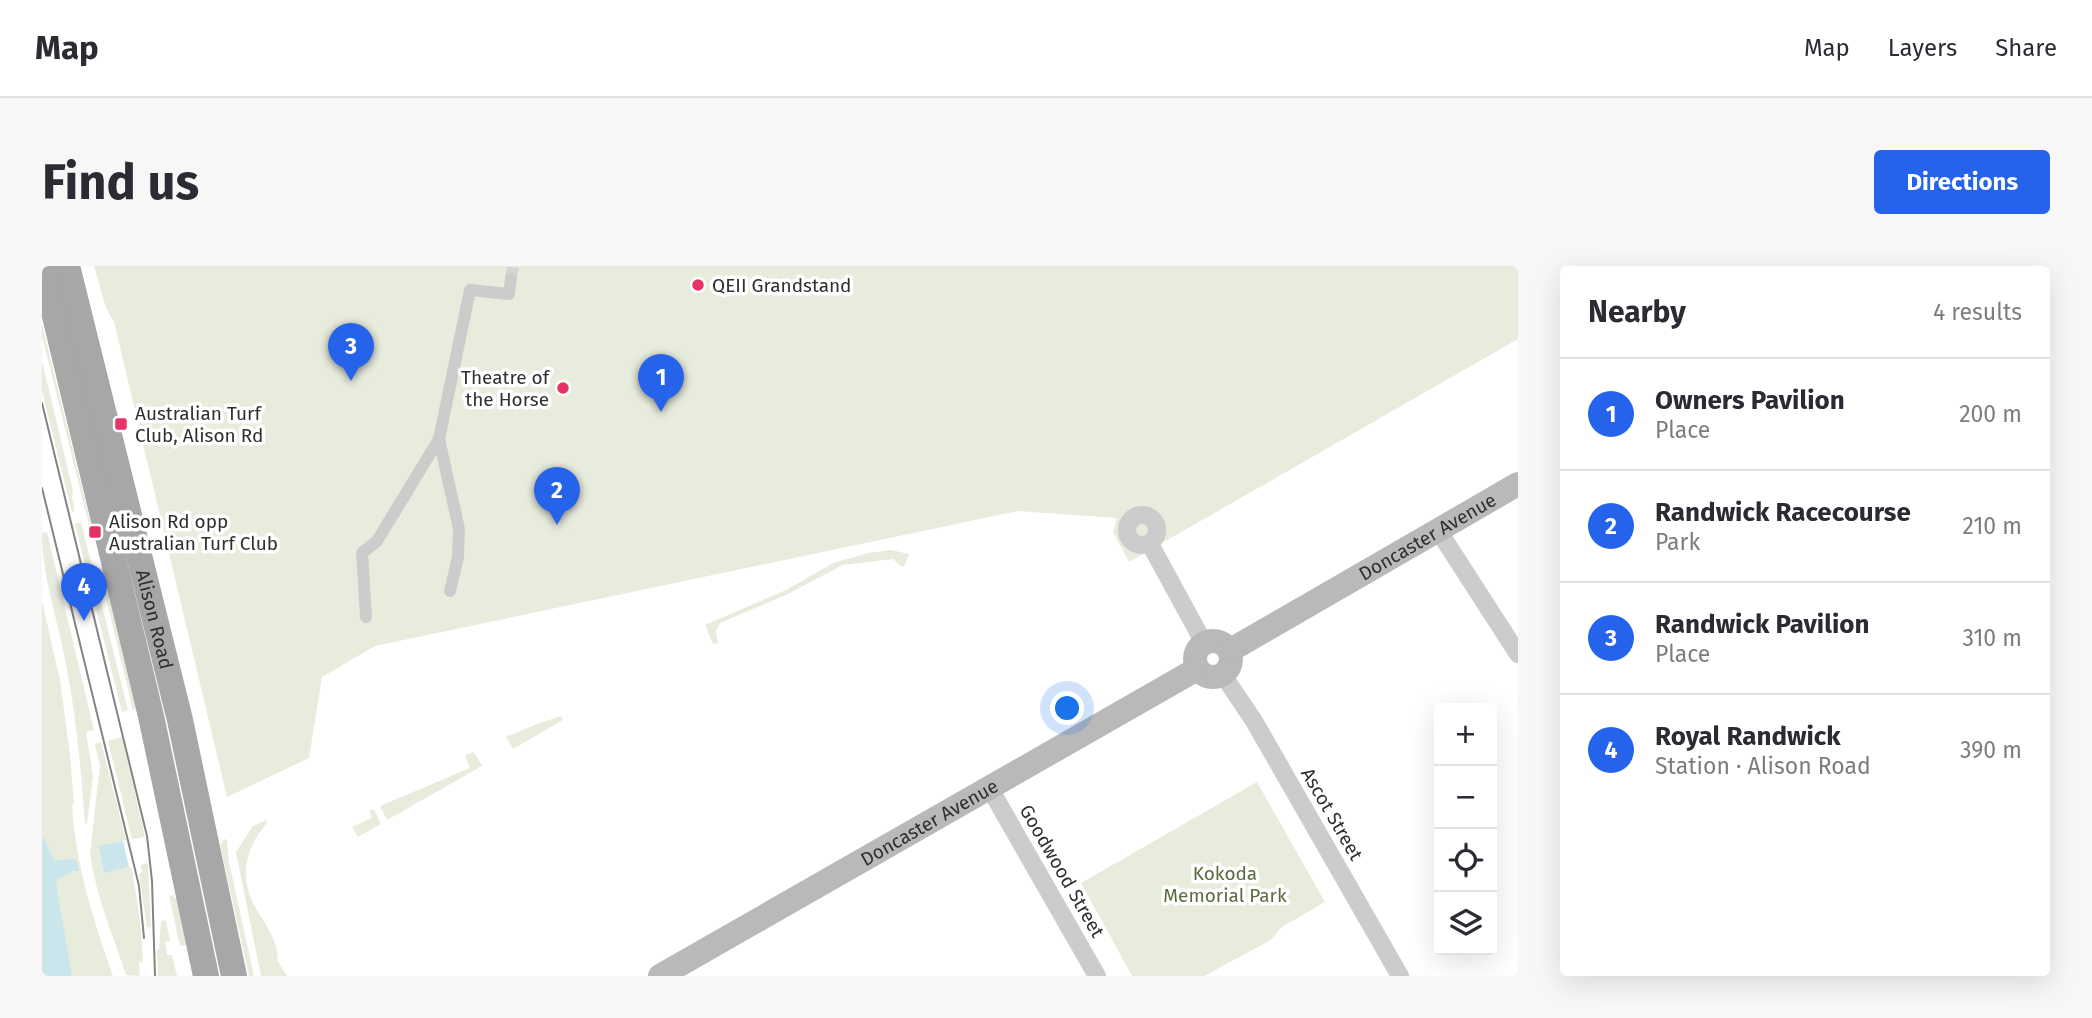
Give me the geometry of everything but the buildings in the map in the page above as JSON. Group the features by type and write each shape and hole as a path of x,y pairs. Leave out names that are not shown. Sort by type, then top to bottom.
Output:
{"main road":[{"name":"Alison Road","path":"43,266 157,741 206,976"},
{"name":"Alison Road","path":"66,266 178,713 233,976"},
{"name":"Doncaster Avenue","path":"1226,663 1438,530 1518,484"},
{"path":"1217,641 1223,644 1226,663 1218,678 1206,677 1197,668 1194,657 1204,643 1217,641"},
{"name":"Doncaster Avenue","path":"660,976 1197,668"}],"street":[{"path":"366,617 362,553 377,541 439,439 470,290 509,294 511,279"},
{"path":"439,439 459,528 458,556 450,591"},
{"path":"1438,530 1518,654"},
{"path":"1150,544 1204,643"},
{"name":"Ascot Street","path":"1226,663 1254,720 1400,976"},
{"name":"Goodwood Street","path":"989,787 1097,976"}],"green space":[{"path":"94,266 1518,266 1518,339 1129,562 1113,532 1117,518 1018,511 375,646 322,677 309,758 227,797 114,322 106,308"},
{"path":"42,324 91,524 89,525 42,336"},
{"path":"42,361 73,491 75,511 72,512 42,391"},
{"path":"81,522 128,710 122,712 75,524"},
{"path":"47,532 94,730 86,732 93,776 87,824 69,680 44,564 42,533"},
{"path":"891,550 909,554 905,565 902,567 893,559 843,565 788,594 720,623 716,631 718,643 713,644 705,625 786,590 833,563"},
{"path":"102,568 136,709 133,710 99,569"},
{"path":"42,601 60,680 70,755 74,828 81,871 113,976 42,976"},
{"path":"561,716 563,720 513,749 506,737 537,724"},
{"path":"122,737 145,837 132,839 108,741"},
{"path":"101,742 126,840 98,847 104,873 129,867 132,869 140,920 143,962 139,963 140,976 126,975 101,900 90,854 100,765 95,744"},
{"path":"474,752 482,766 387,820 380,806 470,768 465,755"},
{"name":"Kokoda Memorial Park","path":"1257,782 1325,902 1282,927 1271,940 1204,976 1132,976 1081,883"},
{"path":"374,809 381,824 358,837 352,827 372,818 369,811"},
{"path":"266,820 267,823 250,851 246,882 253,903 275,942 277,960 287,976 261,976 236,852 253,826"},
{"path":"224,839 227,840 229,862 254,976 249,976 221,849"},
{"path":"148,863 151,927 147,928 139,874 142,873 141,865"},
{"path":"174,895 174,898 177,897 186,945 180,946 169,896"},
{"path":"166,920 170,941 165,942 167,955 172,955 177,976 158,976 157,950 161,921"}],"water":[{"path":"42,835 54,860 76,859 79,871 73,871 58,879 56,884 72,976 42,976"},
{"path":"123,841 129,867 104,873 98,846"}],"tunnel":[{"path":"511,279 513,266"}],"tram line":[{"path":"42,403 147,836 152,881 155,976"},
{"path":"42,488 139,886 144,938"}],"place":[{"name":"QEII Grandstand","path":"698,285"},
{"name":"Randwick Pavilion","path":"351,381"},
{"name":"Theatre of the Horse","path":"563,388"},
{"name":"Owners Pavilion","path":"661,412"},
{"name":"Australian Turf Club, Alison Rd","path":"121,424"},
{"name":"Randwick Racecourse","path":"557,525"},
{"name":"Alison Rd opp Australian Turf Club","path":"95,532"},
{"name":"Royal Randwick","path":"84,621"}]}
